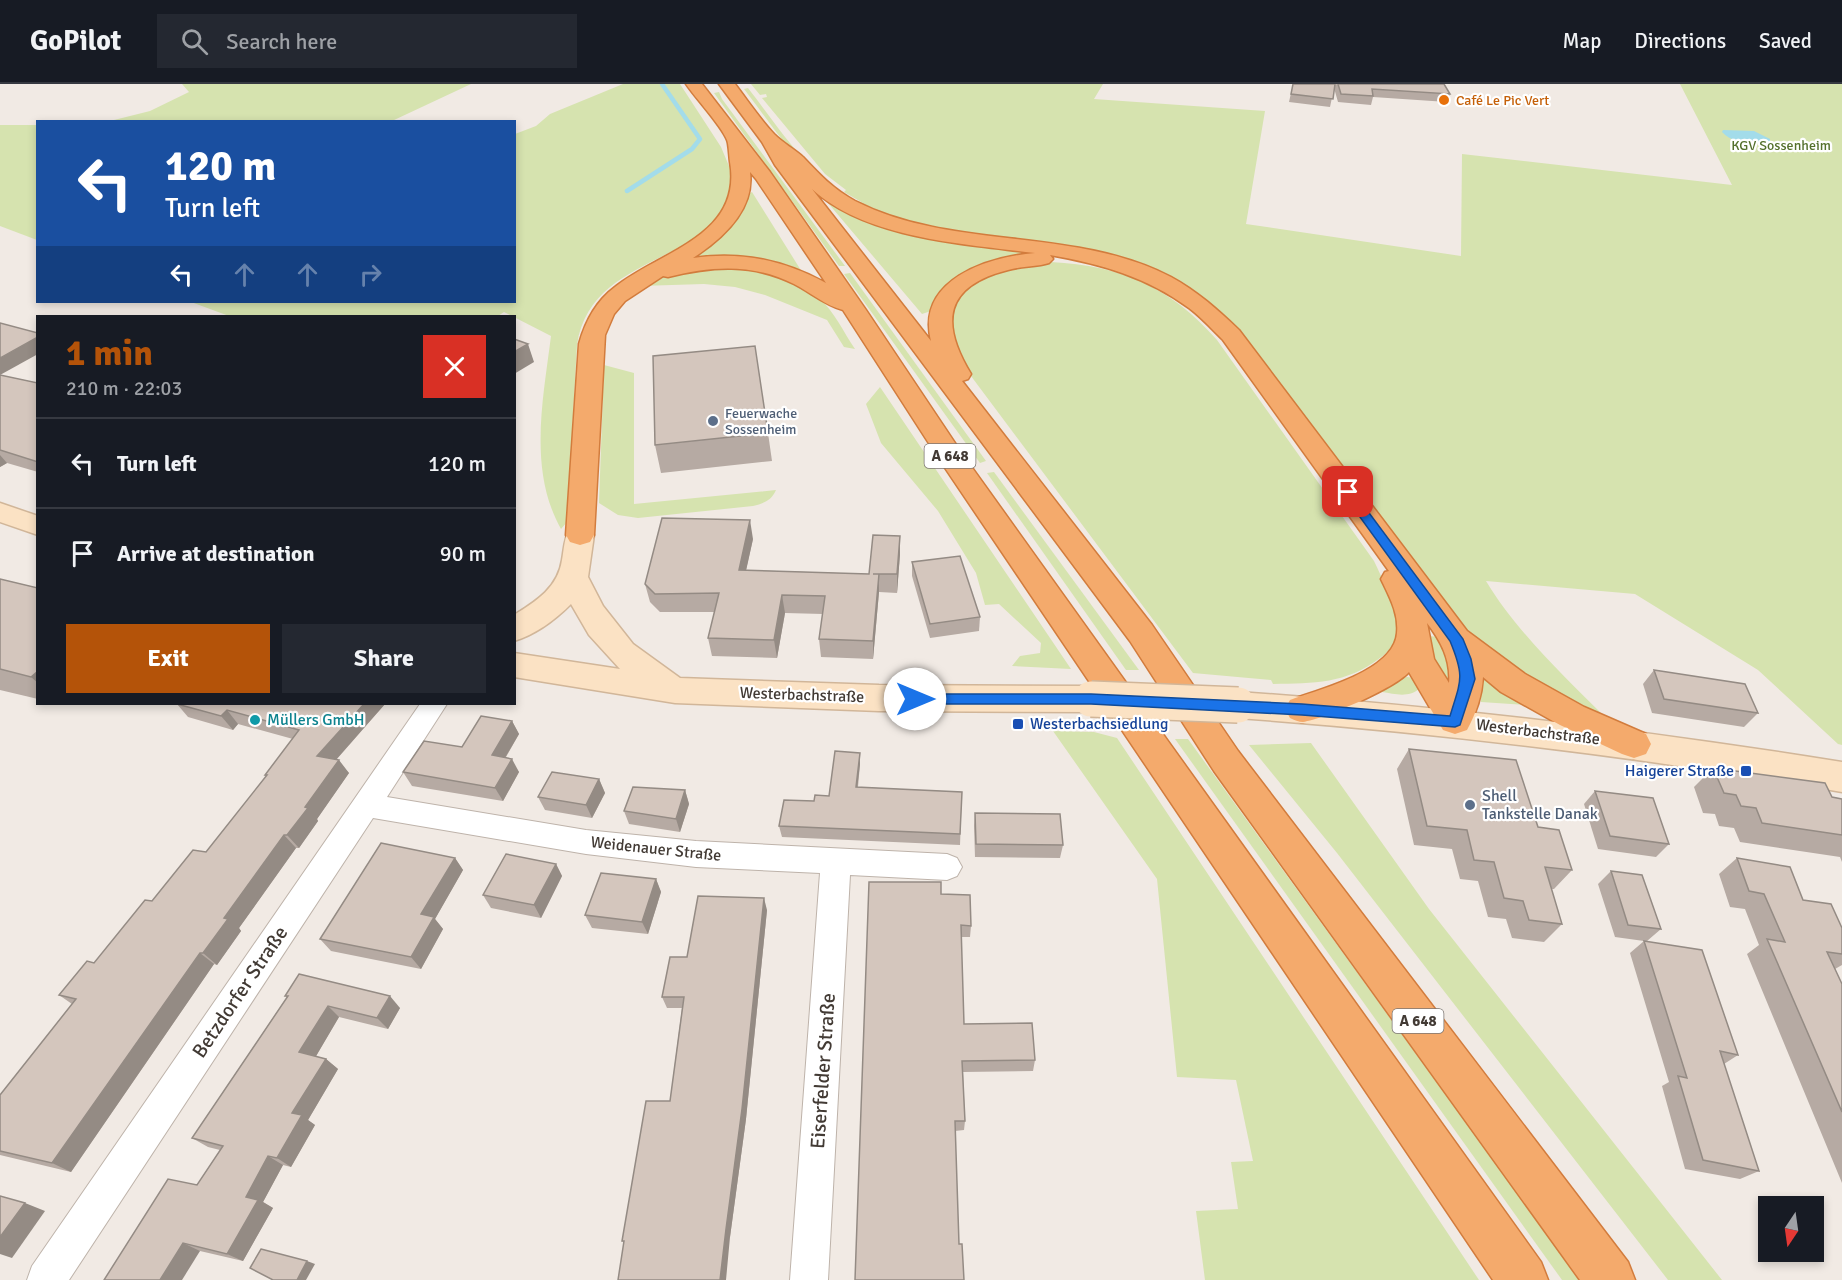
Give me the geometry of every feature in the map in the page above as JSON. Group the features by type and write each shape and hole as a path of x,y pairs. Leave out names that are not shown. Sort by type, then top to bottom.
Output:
{"highway":[{"name":"A 648","path":"693,84 763,176 855,310 952,459 1523,1280"},
{"name":"A 648","path":"727,84 770,140 781,161 973,416 1141,633 1226,761 1610,1280"},
{"path":"770,140 794,159 817,184 836,199 884,220 935,233 1056,250 1113,261 1150,274 1188,295 1231,335 1456,639 1464,659 1468,679 1455,722"},
{"path":"580,535 593,334 602,313 612,300 706,239 731,215 742,185 735,141"},
{"path":"973,416 959,374 947,354 940,335 940,318 944,304 955,288 970,276 989,268 1032,259 1060,258 1093,262 1125,270 1173,293 1215,330 1305,450 1398,582 1411,613 1418,660 1455,722"},
{"path":"646,278 702,263 737,261 763,264 809,280 855,310"},
{"path":"1302,709 1369,684 1407,656 1414,639"},
{"path":"1456,639 1513,683 1572,716 1634,744"}],"main road":[{"path":"0,512 36,525"},
{"path":"516,629 548,608 573,577 580,535"},
{"path":"573,577 600,628 617,650 638,668 675,690"},
{"name":"Westerbachstraße","path":"516,665 675,690 879,698 1075,698 1302,709 1455,722 1634,744 1842,777"}],"street":[{"name":"Betzdorfer Straße","path":"45,1280 433,705"},
{"name":"Weidenauer Straße","path":"367,805 586,842 696,854 947,867"},
{"name":"Eiserfelder Straße","path":"809,1280 836,862"}],"green space":[{"path":"182,84 471,84 394,120 114,120 150,111 189,92"},
{"path":"623,84 680,84 721,147 734,178 724,209 711,226 687,243 618,281 591,307 582,324 577,345 567,522 561,529 544,483 541,459 542,410 551,336 516,318 516,315 504,312 500,315 226,315 194,303 516,303 516,134 536,126 550,114"},
{"name":"KGV Sossenheim","path":"751,84 1103,84 1094,99 1265,111 1246,224 1461,256 1462,154 1732,185 1680,84 1842,84 1842,745 1838,744 1758,670 1635,594 1486,581 1497,599 1525,634 1603,715 1541,692 1496,660 1462,627 1235,330 1198,295 1184,285 1144,266 1101,254 968,235 924,227 882,215 842,196 827,186 801,162 744,89 748,88 814,171 846,196 863,203 844,192 846,190 825,174 762,98 767,97 766,94 760,95"},
{"path":"719,92 845,266 839,266 714,93"},
{"path":"0,125 36,125 36,240 0,226"},
{"path":"752,192 802,272 679,262 748,194"},
{"path":"828,203 866,218 1043,253 945,289 931,311 922,314"},
{"path":"1051,262 1100,268 1143,282 1181,306 1217,340 1374,561 1390,598 1396,619 1396,637 1385,654 1355,673 1316,682 1273,684 1271,680 1193,673 962,364 952,342 950,315 956,300 967,288 999,271 1017,266"},
{"path":"715,266 771,274 808,290 830,310 855,349 844,347 827,320 765,295 735,287 704,284 640,286 667,275"},
{"path":"850,273 986,461 980,463 844,274"},
{"path":"604,365 634,373 634,504 776,490 772,497 764,503 753,506 638,518 618,515 599,503"},
{"path":"880,387 1071,669 1012,666 1020,656 1040,653 1041,643 999,604 985,605 976,573 938,511 881,443 866,404"},
{"path":"994,472 1139,670 1126,670 987,473"},
{"path":"1428,636 1440,637 1453,669 1450,682 1435,666"},
{"path":"1481,674 1526,705 1481,702"},
{"path":"1398,678 1414,678 1419,684 1419,689 1415,692 1397,694 1382,692"},
{"path":"1053,731 1094,732 1117,738 1479,1280 1205,1280 1196,1211 1238,1209 1231,1162 1253,1161 1236,1080 1177,1077 1157,879"},
{"path":"1175,739 1188,739 1580,1280 1562,1280"},
{"path":"1311,743 1429,909 1722,1280 1668,1280 1337,853 1249,745"}],"water":[{"path":"1723,130 1754,131 1770,139 1770,142 1738,141 1727,136 1722,132"}],"building":[{"path":"1293,84 1335,84 1333,99 1291,94"},
{"path":"1338,84 1444,84 1450,94 1372,89 1373,96 1341,94"},
{"path":"0,323 36,332 36,338 0,358"},
{"path":"516,340 528,344 516,351"},
{"name":"Feuerwache Sossenheim","path":"755,346 768,433 655,445 653,356"},
{"path":"0,375 36,383 36,461 0,450"},
{"path":"662,518 750,520 739,570 869,574 873,535 900,536 897,574 879,574 873,641 819,639 825,596 782,595 774,640 708,638 719,593 655,594 645,584"},
{"path":"960,556 980,617 930,624 912,562"},
{"path":"0,579 36,588 36,673 31,677 0,669"},
{"path":"1654,670 1745,684 1758,713 1664,699"},
{"path":"181,705 363,705 317,756 339,760 305,807 308,808 287,835 284,835 224,918 228,919 203,953 200,953 52,1163 0,1151 0,1095 76,999 59,995 87,961 94,963 145,900 152,901 193,850 206,852 267,775 265,775 299,730 227,710 221,716"},
{"path":"481,716 512,721 492,755 512,759 495,788 403,772 424,741 462,747"},
{"path":"1409,749 1516,760 1538,827 1559,830 1572,870 1545,867 1562,924 1529,920 1523,901 1504,898 1494,862 1474,860 1467,830 1427,826"},
{"path":"835,751 860,753 856,787 962,792 960,834 779,826 784,800 814,801 815,795 829,796"},
{"path":"1713,768 1825,783 1832,797 1842,799 1842,835 1762,823 1756,808 1741,806 1736,795 1724,793"},
{"path":"552,772 599,779 586,805 538,797"},
{"path":"633,787 685,790 676,819 624,811"},
{"path":"1595,791 1653,798 1669,844 1610,836"},
{"path":"975,813 1060,814 1063,845 976,844"},
{"path":"381,843 455,858 421,914 434,917 411,957 320,939"},
{"path":"506,854 556,864 534,905 483,895"},
{"path":"1737,858 1790,867 1803,900 1831,904 1842,928 1842,954 1827,952 1842,984 1842,1112 1767,939 1785,942 1764,894 1749,891"},
{"path":"1611,871 1642,875 1661,929 1628,925"},
{"path":"601,873 656,879 642,922 585,915"},
{"path":"869,882 941,882 941,894 970,895 971,926 961,925 964,1024 1032,1023 1035,1060 962,1061 965,1121 955,1121 959,1244 962,1244 964,1280 855,1280"},
{"path":"698,896 764,898 742,1109 720,1280 618,1280 624,1241 622,1241 646,1101 670,1101 684,997 662,997 670,957 687,957"},
{"path":"1644,941 1702,950 1738,1055 1720,1051 1759,1171 1703,1160 1678,1076 1687,1078"},
{"path":"299,974 390,996 377,1018 328,1006 299,1052 326,1059 292,1113 302,1115 277,1158 268,1156 246,1197 258,1200 227,1254 183,1243 160,1280 104,1280 168,1179 197,1185 223,1146 192,1138 288,996 285,996"},
{"path":"0,1196 25,1203 0,1237"},
{"path":"261,1249 307,1261 297,1280 273,1280 250,1268"}],"waterway":[{"path":"627,191 692,149 700,139 662,84"}],"place":[{"name":"Café Le Pic Vert","path":"1444,100"},
{"name":"Feuerwache Sossenheim","path":"713,421"},
{"name":"Müllers GmbH","path":"255,720"},
{"name":"Westerbachsiedlung","path":"1018,724"},
{"name":"Haigerer Straße","path":"1746,771"},
{"name":"Shell Tankstelle Danak","path":"1470,805"}],"route":[{"path":"915,699 1091,699 1238,705 1455,722 1468,679 1464,659 1456,639 1348,492"}]}
